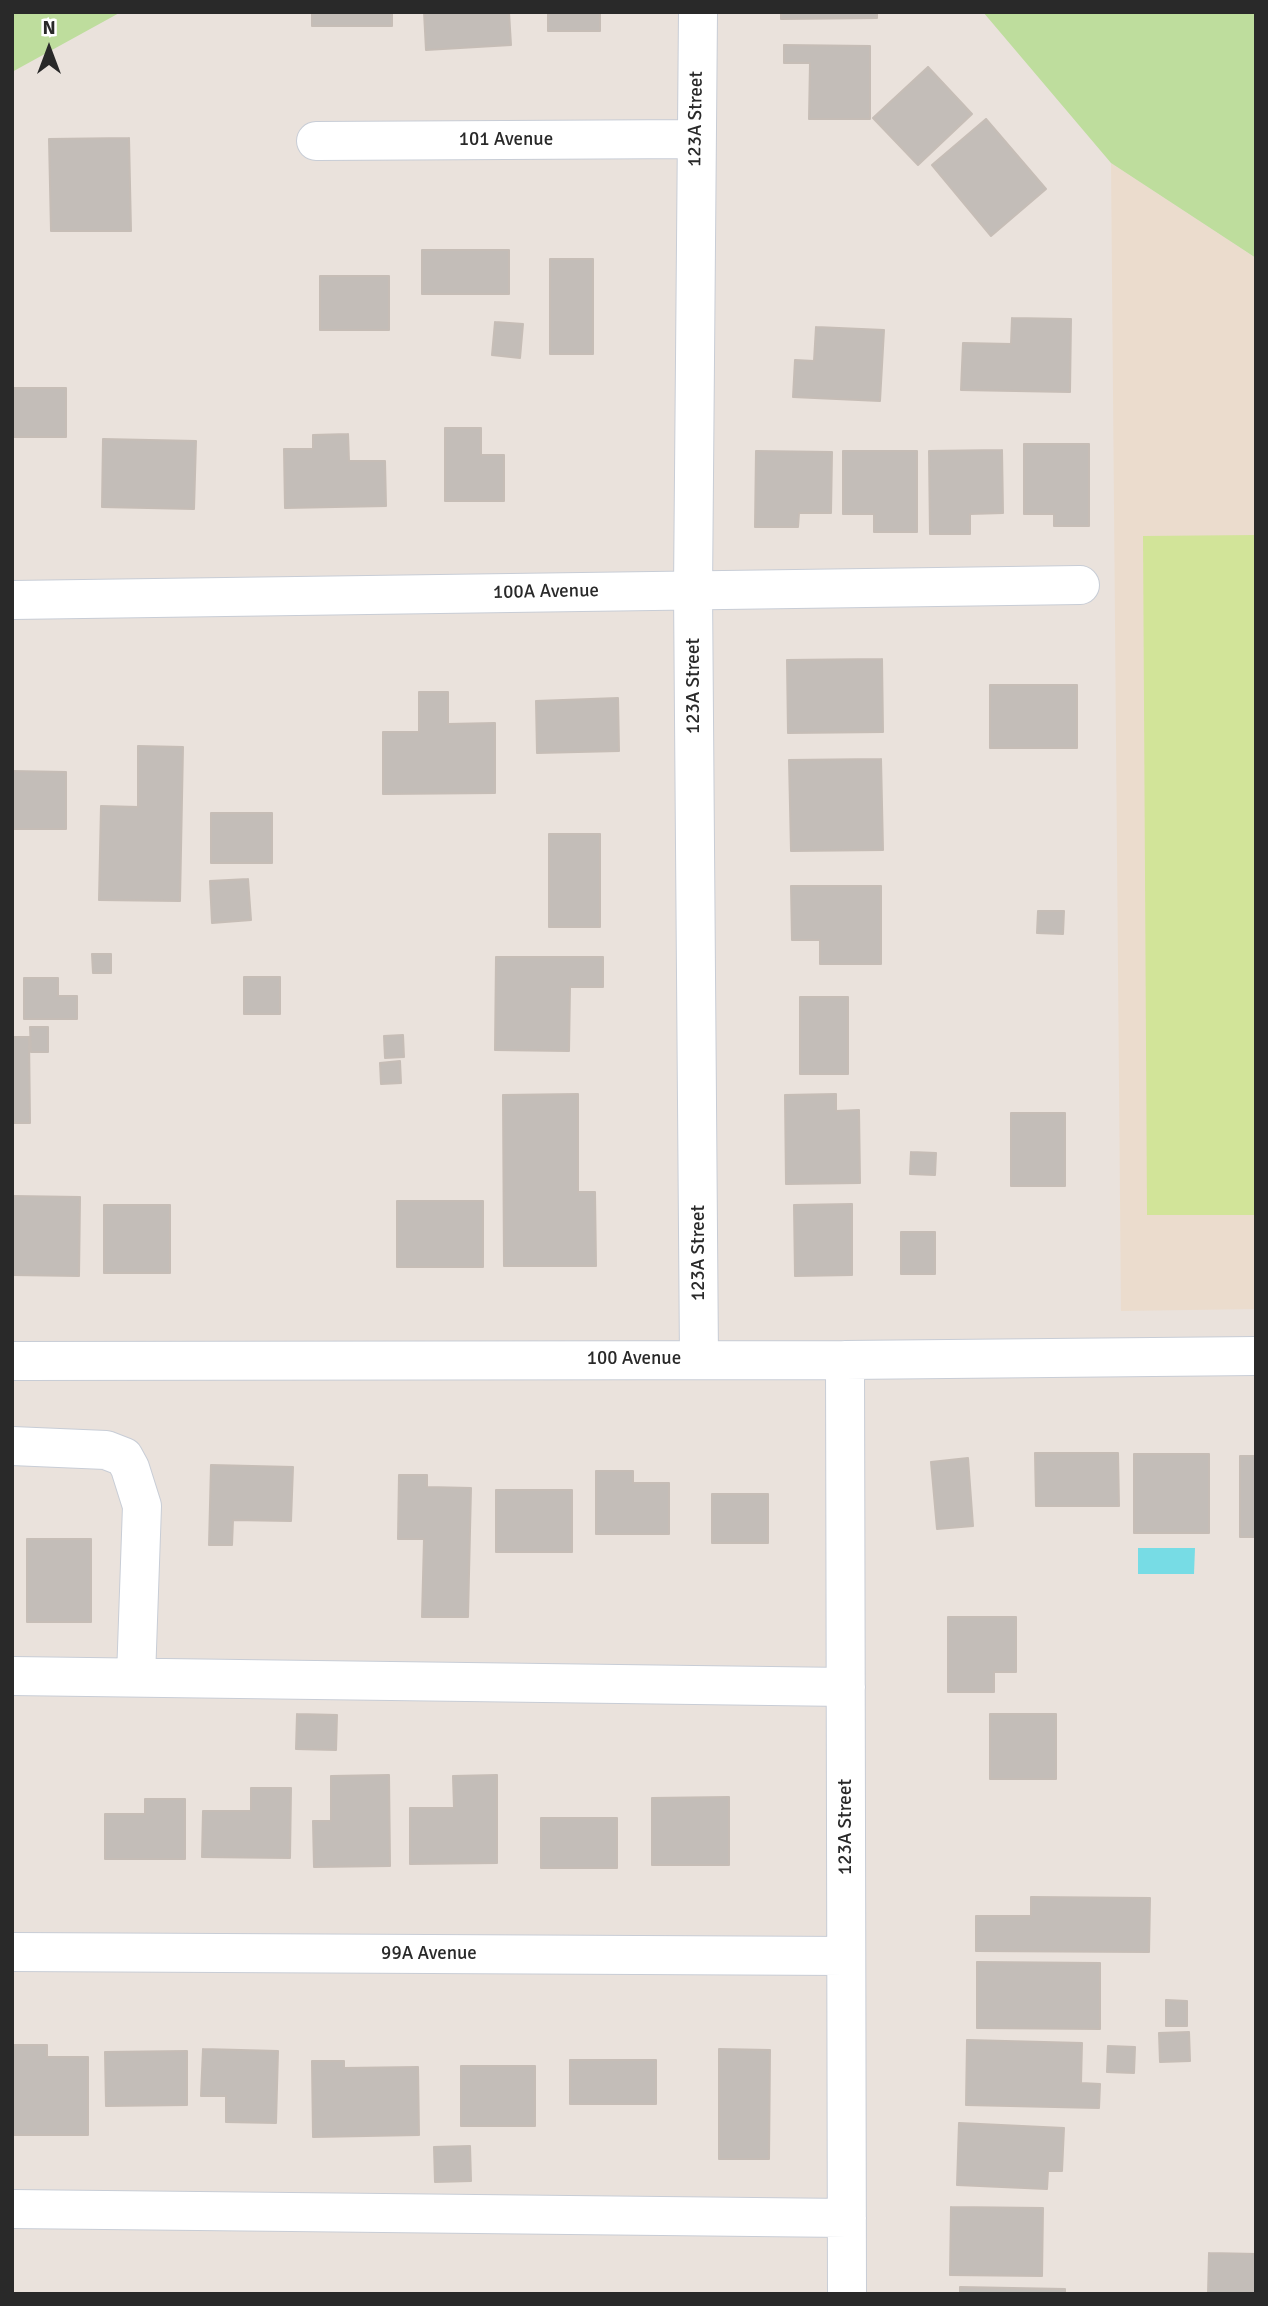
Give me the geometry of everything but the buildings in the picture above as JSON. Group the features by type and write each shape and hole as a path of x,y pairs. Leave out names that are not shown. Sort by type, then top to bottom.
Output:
{"street":[{"name":"123A Street","path":"698,12 693,590 699,1359"},
{"name":"101 Avenue","path":"316,141 695,139"},
{"name":"100A Avenue","path":"12,600 1080,585"},
{"name":"100 Avenue","path":"12,1361 845,1360 1256,1356"},
{"name":"123A Street","path":"845,1360 847,2294"},
{"path":"12,1446 106,1450 124,1457 142,1506 136,1677"},
{"path":"12,1676 846,1687"},
{"name":"99A Avenue","path":"12,1952 846,1955"},
{"path":"12,2208 847,2218"}],"shaded area":[{"path":"1111,163 1256,258 1256,1309 1121,1311"}],"green space":[{"path":"12,12 121,12 12,72"},
{"path":"983,12 1256,12 1256,258 1111,163"},
{"path":"1256,535 1256,1215 1147,1215 1143,536"}],"water":[{"path":"1138,1548 1195,1548 1194,1574 1138,1574"}]}
